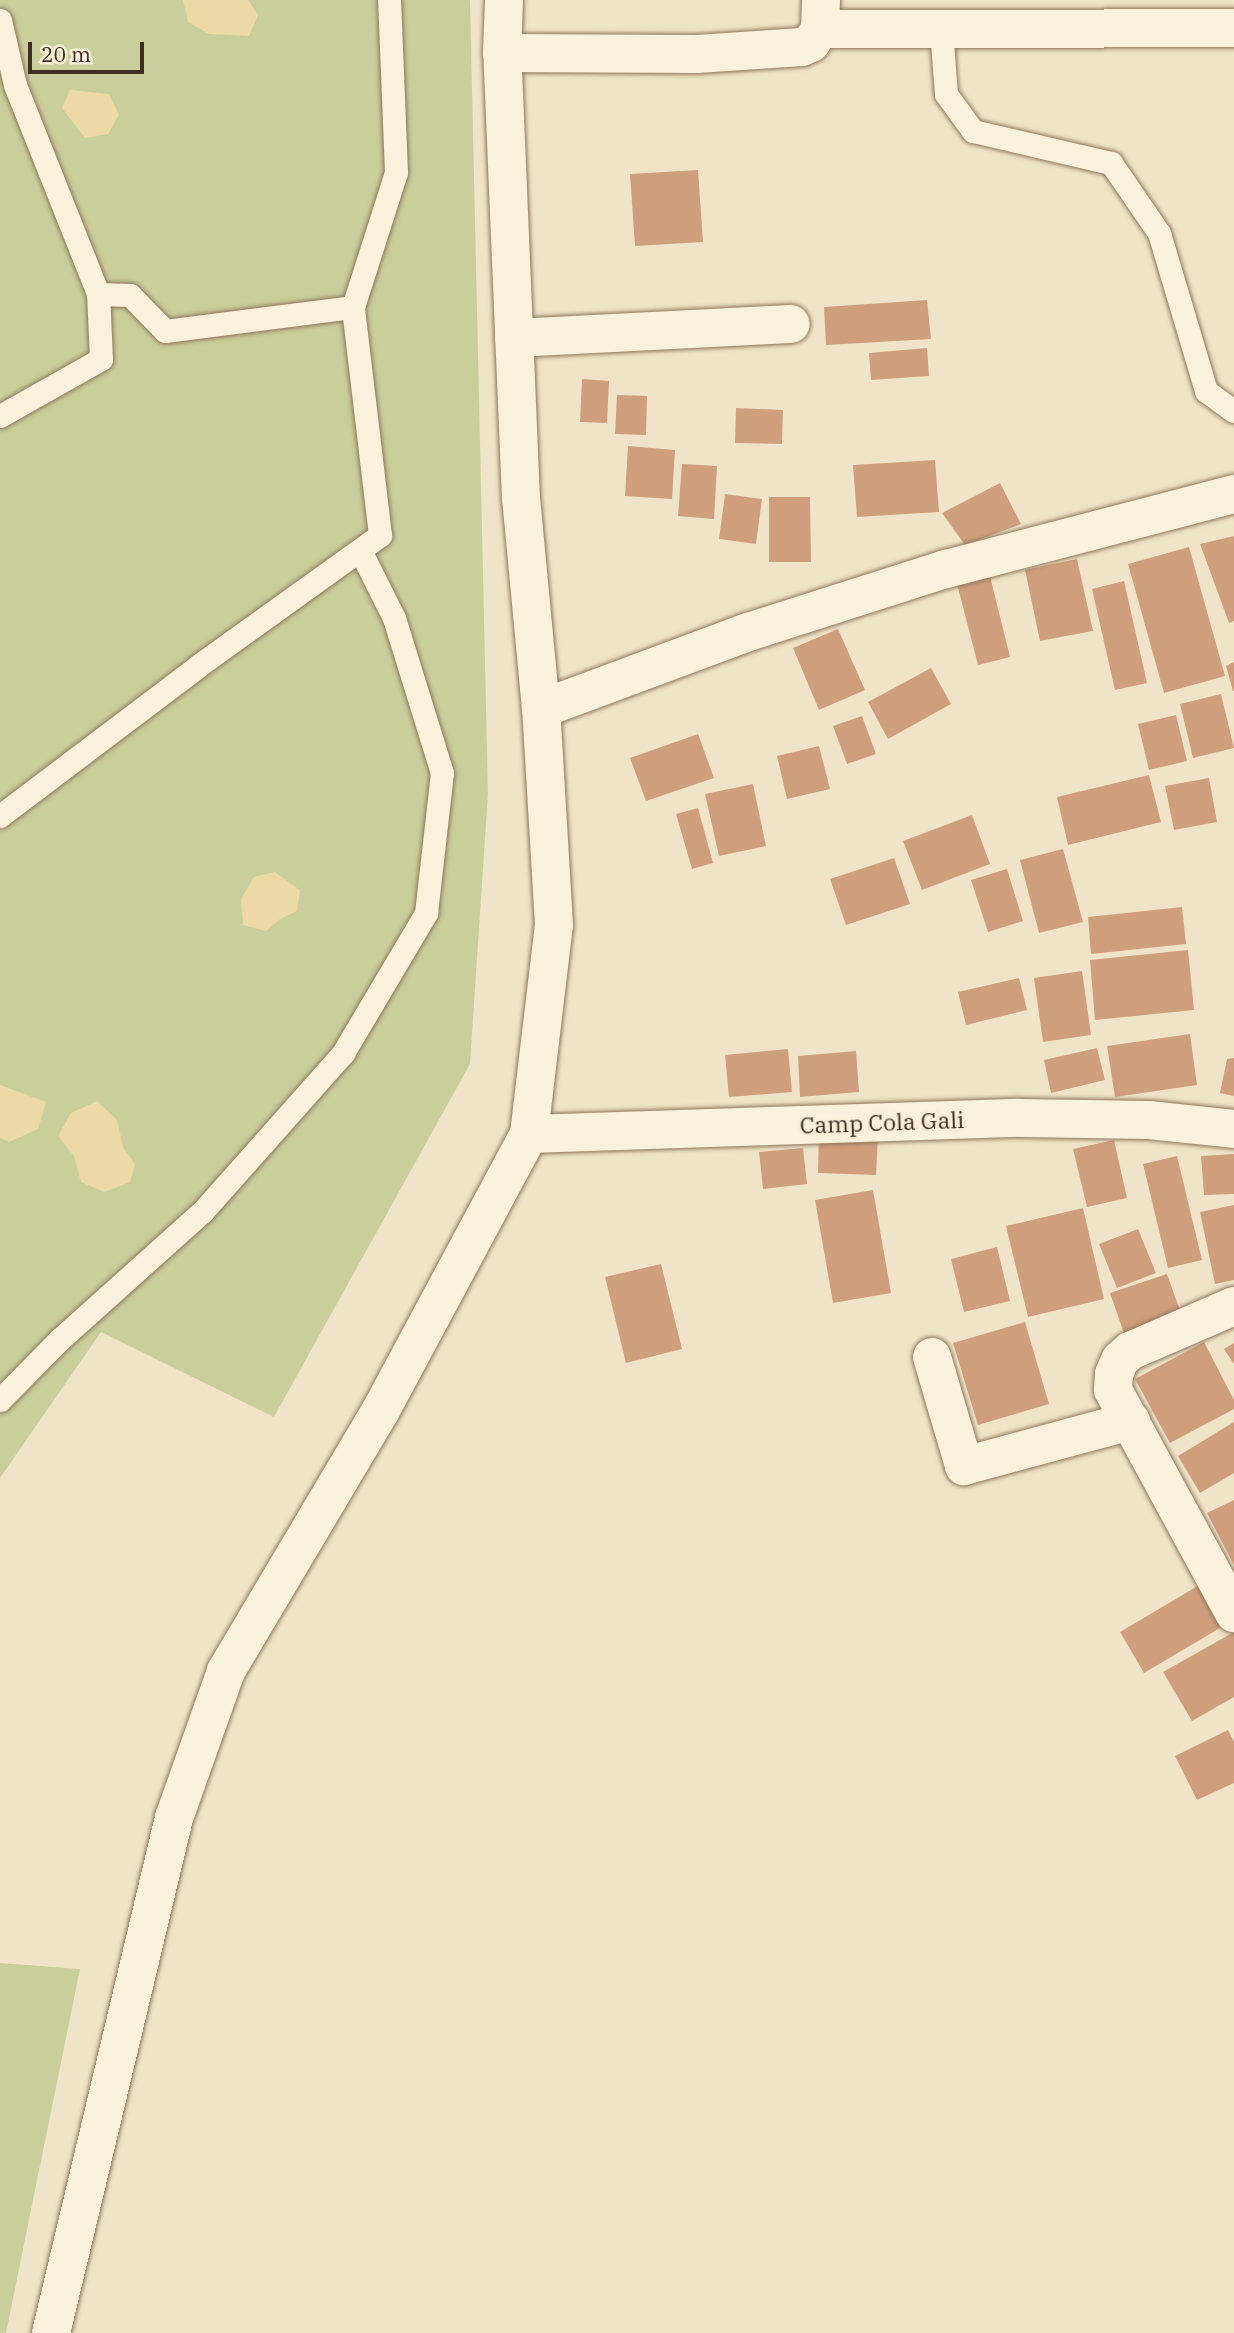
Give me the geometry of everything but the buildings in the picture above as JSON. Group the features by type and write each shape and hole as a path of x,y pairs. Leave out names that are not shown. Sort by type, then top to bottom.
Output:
{"street":[{"path":"51,2333 174,1818 226,1671 381,1410 529,1134 554,925 541,709 521,499 502,53 504,0"},
{"path":"502,53 697,54 802,47 817,37 821,15 941,29 1234,28"},
{"path":"514,338 791,324"},
{"path":"541,709 747,632 946,569 1234,494"},
{"name":"Camp Cola Gali","path":"529,1134 1019,1118 1149,1120 1234,1129"},
{"path":"1234,1306 1130,1351 1120,1360 1114,1374 1113,1390 1234,1614"},
{"path":"932,1357 964,1466 1131,1421"}],"lane":[{"path":"0,816 198,666 380,535 353,307 396,172 389,0"},
{"path":"0,20 15,85 99,294 101,359 0,416"},
{"path":"941,29 946,94 974,131 1111,163 1159,233 1206,391 1234,411"},
{"path":"99,294 130,295 165,331 353,307"},
{"path":"0,1400 58,1341 202,1212 343,1053 426,913 442,773 394,618 360,550"}],"green space":[{"path":"0,0 470,0 488,794 470,1064 274,1417 101,1332 0,1478"},
{"path":"0,1963 80,1969 6,2333 0,2333"}],"sand":[{"path":"183,0 248,0 258,15 249,36 209,34 188,22"},
{"path":"70,90 109,94 119,115 108,134 85,138 62,108"},
{"path":"275,872 300,890 297,911 280,919 266,931 243,925 241,899 254,877"},
{"path":"0,1085 46,1102 38,1129 9,1142 0,1138"},
{"path":"97,1101 117,1120 123,1147 135,1164 130,1182 105,1192 81,1182 74,1156 58,1136 71,1113"}]}
